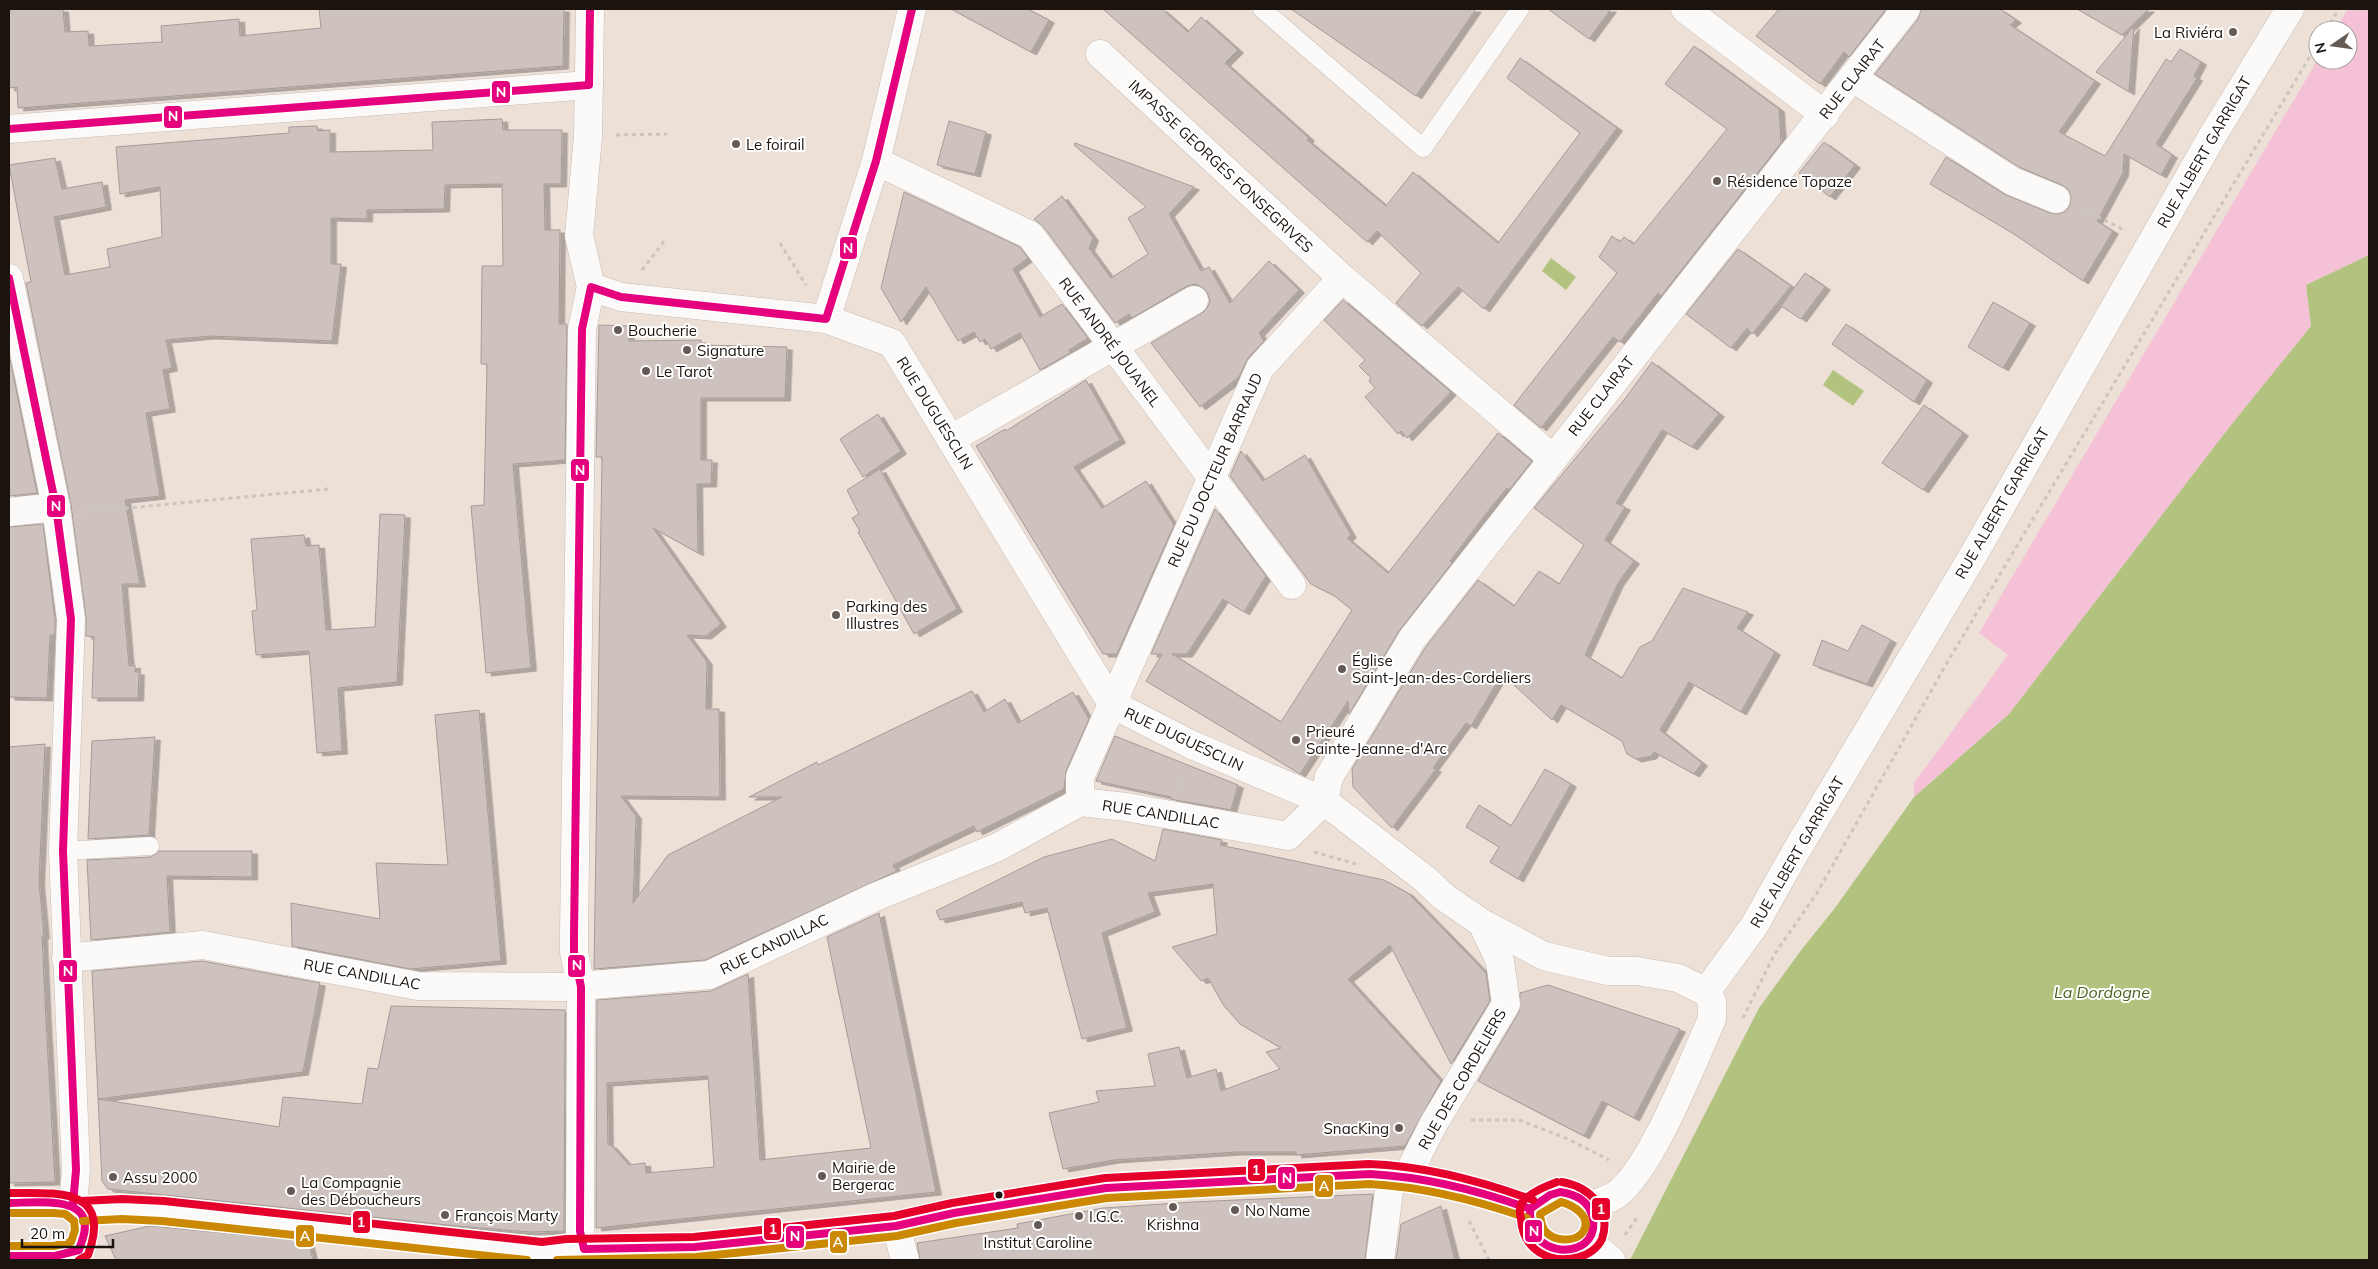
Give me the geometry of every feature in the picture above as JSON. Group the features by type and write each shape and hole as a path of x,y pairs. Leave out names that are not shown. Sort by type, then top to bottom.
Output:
{"street":[{"path":"584,1249 580,1231 581,987 574,952 574,936 582,329 591,287 580,236 588,136 590,9"},
{"path":"826,320 876,161 912,9"},
{"path":"1685,9 1825,115"},
{"name":"RUE CLAIRAT","path":"1324,801 1329,777 1412,639 1552,458 1825,115 1906,9"},
{"name":"RUE ALBERT GARRIGAT","path":"1706,992 1754,926 1795,853 1971,559 2213,135 2290,9"},
{"name":"IMPASSE GEORGES FONSEGRIVES","path":"1100,54 1342,278"},
{"path":"1853,78 2012,181 2056,200"},
{"path":"9,129 589,85"},
{"name":"RUE ANDRÉ JOUANEL","path":"876,161 1030,235 1292,585"},
{"path":"9,278 56,511 71,619 63,851 77,1207 85,1222 84,1237 78,1250 67,1258 9,1256"},
{"path":"1342,278 1552,458"},
{"name":"RUE DU DOCTEUR BARRAUD","path":"1080,802 1080,777 1260,368 1342,278"},
{"name":"RUE DUGUESCLIN","path":"591,287 621,297 826,320 892,343 1112,704 1192,745 1324,801 1426,880 1444,897 1482,924 1544,956 1608,970 1637,971 1678,978 1706,992"},
{"path":"951,439 1194,300"},
{"path":"9,512 56,511"},
{"name":"RUE CANDILLAC","path":"66,958 203,945 418,986 581,987 709,975 875,897 998,847 1080,802 1171,815 1288,836 1324,801"},
{"name":"RUE DES CORDELIERS","path":"1380,1260 1399,1176 1434,1123 1506,1004 1500,961 1482,924"},
{"path":"1589,1206 1617,1195 1636,1174 1658,1137 1712,1019 1712,1001 1706,992"},
{"path":"9,1203 126,1209 388,1232 542,1252 584,1249 695,1254 896,1226 954,1213 1106,1188 1370,1174 1399,1176 1454,1187 1494,1196 1530,1209"},
{"path":"1560,1192 1571,1193 1581,1198 1589,1206 1605,1255 1556,1259 1546,1254 1532,1239 1529,1229 1530,1209 1550,1195 1560,1192"},
{"path":"896,1226 905,1260"}],"lane":[{"path":"1262,9 1423,148 1520,9"},
{"path":"63,851 150,846"}],"path":[{"path":"2332,20 2339,9"},
{"path":"1739,1026 1774,955 1816,893 1948,661 2308,60"},
{"path":"588,136 667,134"},
{"path":"2056,200 2062,198 2151,243"},
{"path":"780,243 826,320"},
{"path":"56,511 329,489"},
{"path":"1171,815 1192,745"},
{"path":"1468,1120 1519,1120 1568,1139 1636,1174"},
{"path":"1454,1187 1471,1228 1489,1260"},
{"path":"1605,1255 1642,1210"}],"shaded area":[{"path":"2348,9 2369,9 2369,255 2306,285 2311,326 2231,425 2009,714 1914,797 1914,783 2008,655 1979,633 2312,70 2358,70 2358,20 2341,20"}],"water":[{"name":"La Dordogne","path":"2369,255 2369,1260 1630,1260 1759,1008 1802,949 1835,908 1914,797 2009,714 2231,425 2311,326 2306,285"},
{"path":"1551,258 1576,277 1566,290 1542,271"},
{"path":"1833,370 1864,391 1853,406 1823,385"}],"building":[{"path":"9,9 63,9 65,32 88,31 89,46 162,42 161,26 239,19 240,36 321,28 319,9 564,9 563,66 18,108 17,87 9,88"},
{"path":"951,9 1028,9 1049,20 1031,52"},
{"path":"1103,9 1162,9 1188,32 1201,17 1238,50 1225,63 1309,138 1307,140 1386,206 1413,172 1498,243 1580,133 1507,78 1520,58 1617,128 1484,309 1458,287 1422,326 1396,303 1421,273 1377,231 1367,242"},
{"path":"1291,9 1476,9 1416,96"},
{"path":"1548,9 1611,9 1589,39"},
{"path":"1779,9 1886,9 1849,57 1844,52 1820,84 1756,36"},
{"path":"1921,9 2000,9 2016,20 2010,25 2095,81 2059,132 2105,156 2166,59 2171,62 2180,49 2201,62 2194,76 2197,78 2156,144 2172,155 2161,175 2124,154 2123,173 2097,221 2113,231 2083,281 2014,234 1930,184 1946,157 2004,194 2050,213 2058,214 2065,212 2070,205 2071,197 2069,190 2062,185 2019,167 1875,74 1918,19"},
{"path":"2077,9 2149,9 2122,35"},
{"path":"2134,26 2129,92 2096,72"},
{"path":"1694,46 1779,109 1781,143 1661,296 1658,293 1620,342 1613,337 1541,428 1514,405 1617,273 1599,257 1612,236 1620,242 1624,237 1634,244 1727,129 1665,84"},
{"path":"502,119 503,130 562,130 561,184 544,184 545,230 560,230 559,324 567,324 565,460 513,464 531,668 486,673 471,506 484,505 487,364 481,364 482,266 503,266 502,184 445,185 444,209 367,210 367,219 331,218 331,264 341,264 332,341 210,336 166,340 172,368 163,370 170,409 146,413 160,496 125,500 140,584 122,584 129,666 135,665 135,672 139,672 138,698 92,698 94,637 86,636 86,617 71,505 26,283 31,282 9,165 55,158 62,189 102,182 106,207 54,217 65,275 110,267 107,249 162,237 160,187 120,194 116,147 289,133 289,127 317,126 318,131 330,130 330,152 433,150 432,122"},
{"path":"949,121 986,132 975,174 937,165"},
{"path":"1824,142 1855,165 1830,197 1799,173"},
{"path":"1075,143 1194,187 1169,214 1201,271 1209,267 1230,303 1269,261 1299,290 1259,333 1264,341 1248,358 1239,377 1200,407 1151,343 1202,313 1210,301 1207,292 1195,284 1187,286 1132,318 1129,314 1115,323 1043,226 1034,219 1062,196 1093,238 1089,248 1111,278 1148,254 1128,218 1146,207 1074,145"},
{"path":"904,192 1020,247 1028,258 1013,269 1040,317 1062,304 1088,338 1069,350 1070,353 1040,370 1020,333 991,349 985,339 980,342 974,332 958,341 926,287 901,322 881,288"},
{"path":"1738,249 1791,286 1752,334 1747,328 1731,348 1686,314"},
{"path":"1805,273 1825,287 1801,319 1781,306"},
{"path":"1343,300 1451,392 1407,438 1401,431 1398,434 1365,397 1375,388 1369,381 1371,378 1359,366 1365,360 1324,320"},
{"path":"1993,302 2030,323 2003,368 1968,347"},
{"path":"1846,324 1927,380 1914,402 1832,344"},
{"path":"599,325 629,326 629,341 701,340 701,345 787,347 785,398 701,398 701,460 712,460 711,484 697,484 698,553 653,528 721,624 706,636 687,635 707,662 706,709 719,709 720,797 621,796 636,816 633,903 668,855 782,797 749,797 817,762 818,765 972,691 984,712 1005,699 1018,723 1073,692 1089,719 1066,771 1064,789 977,832 974,826 893,865 897,871 705,960 594,969 602,457 596,457"},
{"path":"9,354 37,493 9,496"},
{"path":"1652,362 1719,414 1692,447 1662,430 1616,503 1625,507 1605,540 1634,561 1618,583 1585,655 1622,678 1640,647 1652,641 1683,588 1748,612 1737,628 1775,652 1741,712 1689,682 1660,730 1702,763 1694,774 1654,752 1651,756 1636,759 1627,754 1622,741 1561,705 1552,720 1502,674 1471,726 1466,723 1433,768 1436,769 1392,828 1353,787 1352,769 1425,648 1478,580 1514,606 1539,571 1559,584 1584,545 1534,508 1624,400"},
{"path":"1086,380 1120,440 1074,467 1102,508 1146,481 1174,525 1117,654 1103,654 976,446 1005,429 1006,431"},
{"path":"1924,405 1963,433 1923,490 1882,463"},
{"path":"878,414 901,451 863,477 840,439"},
{"path":"1498,433 1532,461 1509,490 1507,488 1492,506 1450,561 1452,563 1399,631 1349,714 1348,701 1300,774 1146,681 1162,654 1151,654 1215,509 1266,576 1244,612 1223,599 1187,654 1172,654 1281,722 1352,610 1333,595 1311,584 1230,476 1241,451 1263,481 1305,455 1351,535 1347,538 1388,573"},
{"path":"880,469 957,609 914,634 852,518 859,514 847,490"},
{"path":"380,514 405,515 397,682 338,688 342,751 317,753 309,651 256,655 252,611 257,610 251,539 304,535 306,546 319,545 326,630 375,627"},
{"path":"43,524 55,620 55,635 50,635 47,698 9,697 9,527"},
{"path":"1862,625 1891,640 1867,684 1813,665 1822,640 1848,651"},
{"path":"479,710 501,961 410,969 292,946 291,903 380,919 376,863 448,865 435,715"},
{"path":"1115,736 1238,785 1231,810 1170,799 1171,797 1096,781"},
{"path":"155,737 149,835 88,839 92,741"},
{"path":"45,744 39,882 44,936 42,936 55,1182 9,1183 9,747"},
{"path":"1545,769 1571,784 1518,879 1490,862 1499,847 1466,827 1479,805 1511,826"},
{"path":"1163,829 1222,840 1220,845 1384,880 1408,893 1486,973 1490,1001 1451,1064 1390,945 1348,979 1441,1081 1405,1146 1296,1155 1296,1152 1236,1152 1114,1160 1063,1169 1049,1113 1099,1102 1096,1091 1155,1086 1148,1054 1179,1047 1187,1078 1216,1069 1221,1091 1280,1069 1266,1052 1281,1048 1240,1024 1224,1006 1208,978 1201,981 1172,947 1217,934 1213,884 1148,893 1155,912 1102,933 1127,1028 1082,1039 1047,908 1025,913 1022,902 940,920 936,911 1044,857 1112,839 1155,861"},
{"path":"159,851 252,851 252,877 167,876 170,932 91,940 87,860 151,857"},
{"path":"879,913 936,1192 596,1228 597,1000 711,991 748,974 760,1160 871,1148 827,937","holes":["708,1076 714,1167 646,1173 645,1163 629,1165 611,1145 608,1145 607,1083"]},
{"path":"202,961 320,983 303,1072 98,1099 92,971"},
{"path":"1548,985 1680,1029 1634,1118 1602,1101 1584,1136 1478,1081 1519,1012 1520,993"},
{"path":"391,1006 565,1010 564,1231 530,1232 457,1226 108,1189 102,1181 98,1099 279,1127 283,1097 362,1104 368,1068 378,1069"},
{"path":"1373,1194 1365,1260 920,1260 917,1243 1018,1228 1017,1224 1103,1208"},
{"path":"1441,1206 1455,1260 1396,1260 1401,1224"},
{"path":"150,1226 308,1241 313,1260 116,1260 105,1236"}],"transit line":[{"name":"N","path":"9,129 589,85 590,9"},
{"name":"N","path":"912,9 876,161 826,319 621,297 591,287 582,329 574,936 574,952 581,987 580,1231 584,1249 695,1247 896,1226 954,1213 1106,1188 1370,1174 1431,1181 1491,1196 1530,1209"},
{"name":"N","path":"9,278 56,507 71,619 63,851 76,1170 73,1204"},
{"name":"1","path":"81,1201 122,1199 164,1201 542,1242 566,1239 694,1237 894,1216 952,1203 1105,1178 1369,1164 1432,1171 1533,1200"},
{"name":"1","path":"1557,1182 1537,1191 1524,1200 1520,1206 1520,1216 1523,1230 1533,1247 1548,1257 1568,1259 1586,1255 1598,1245 1602,1239 1604,1218 1601,1209 1590,1194 1562,1182"},
{"name":"A","path":"557,1260 696,1257 897,1236 956,1223 1107,1198 1370,1184 1450,1195 1527,1218"},
{"name":"N","path":"1560,1192 1580,1199 1587,1205 1592,1215 1593,1229 1589,1239 1581,1246 1570,1249 1548,1246 1538,1239 1532,1228 1530,1209 1550,1195 1560,1192"},
{"name":"1","path":"9,1193 62,1195 76,1198 87,1206 93,1217 94,1233 88,1255 79,1260"},
{"name":"N","path":"9,1203 51,1202 73,1207 80,1212 85,1228 79,1250 55,1256 9,1256"},
{"name":"A","path":"1561,1202 1576,1209 1584,1217 1585,1227 1583,1232 1575,1238 1559,1239 1546,1232 1542,1226 1540,1214 1561,1202"},
{"name":"A","path":"9,1213 65,1214 74,1221 75,1230 71,1242 54,1246 9,1246"},
{"name":"A","path":"83,1221 122,1219 162,1221 527,1260"}],"place":[{"name":"La Riviéra","path":"2233,32"},
{"name":"Le foirail","path":"736,144"},
{"name":"Résidence Topaze","path":"1717,181"},
{"name":"Boucherie","path":"618,330"},
{"name":"Signature","path":"687,350"},
{"name":"Le Tarot","path":"646,371"},
{"name":"Parking des Illustres","path":"836,615"},
{"name":"Église Saint-Jean-des-Cordeliers","path":"1342,669"},
{"name":"Prieuré Sainte-Jeanne-d'Arc","path":"1296,740"},
{"name":"SnacKing","path":"1399,1128"},
{"name":"Mairie de Bergerac","path":"822,1176"},
{"name":"Assu 2000","path":"113,1177"},
{"name":"La Compagnie des Déboucheurs","path":"291,1191"},
{"name":"Krishna","path":"1173,1207"},
{"name":"No Name","path":"1235,1210"},
{"name":"François Marty","path":"445,1215"},
{"name":"I.G.C.","path":"1079,1216"},
{"name":"Institut Caroline","path":"1038,1225"}]}
